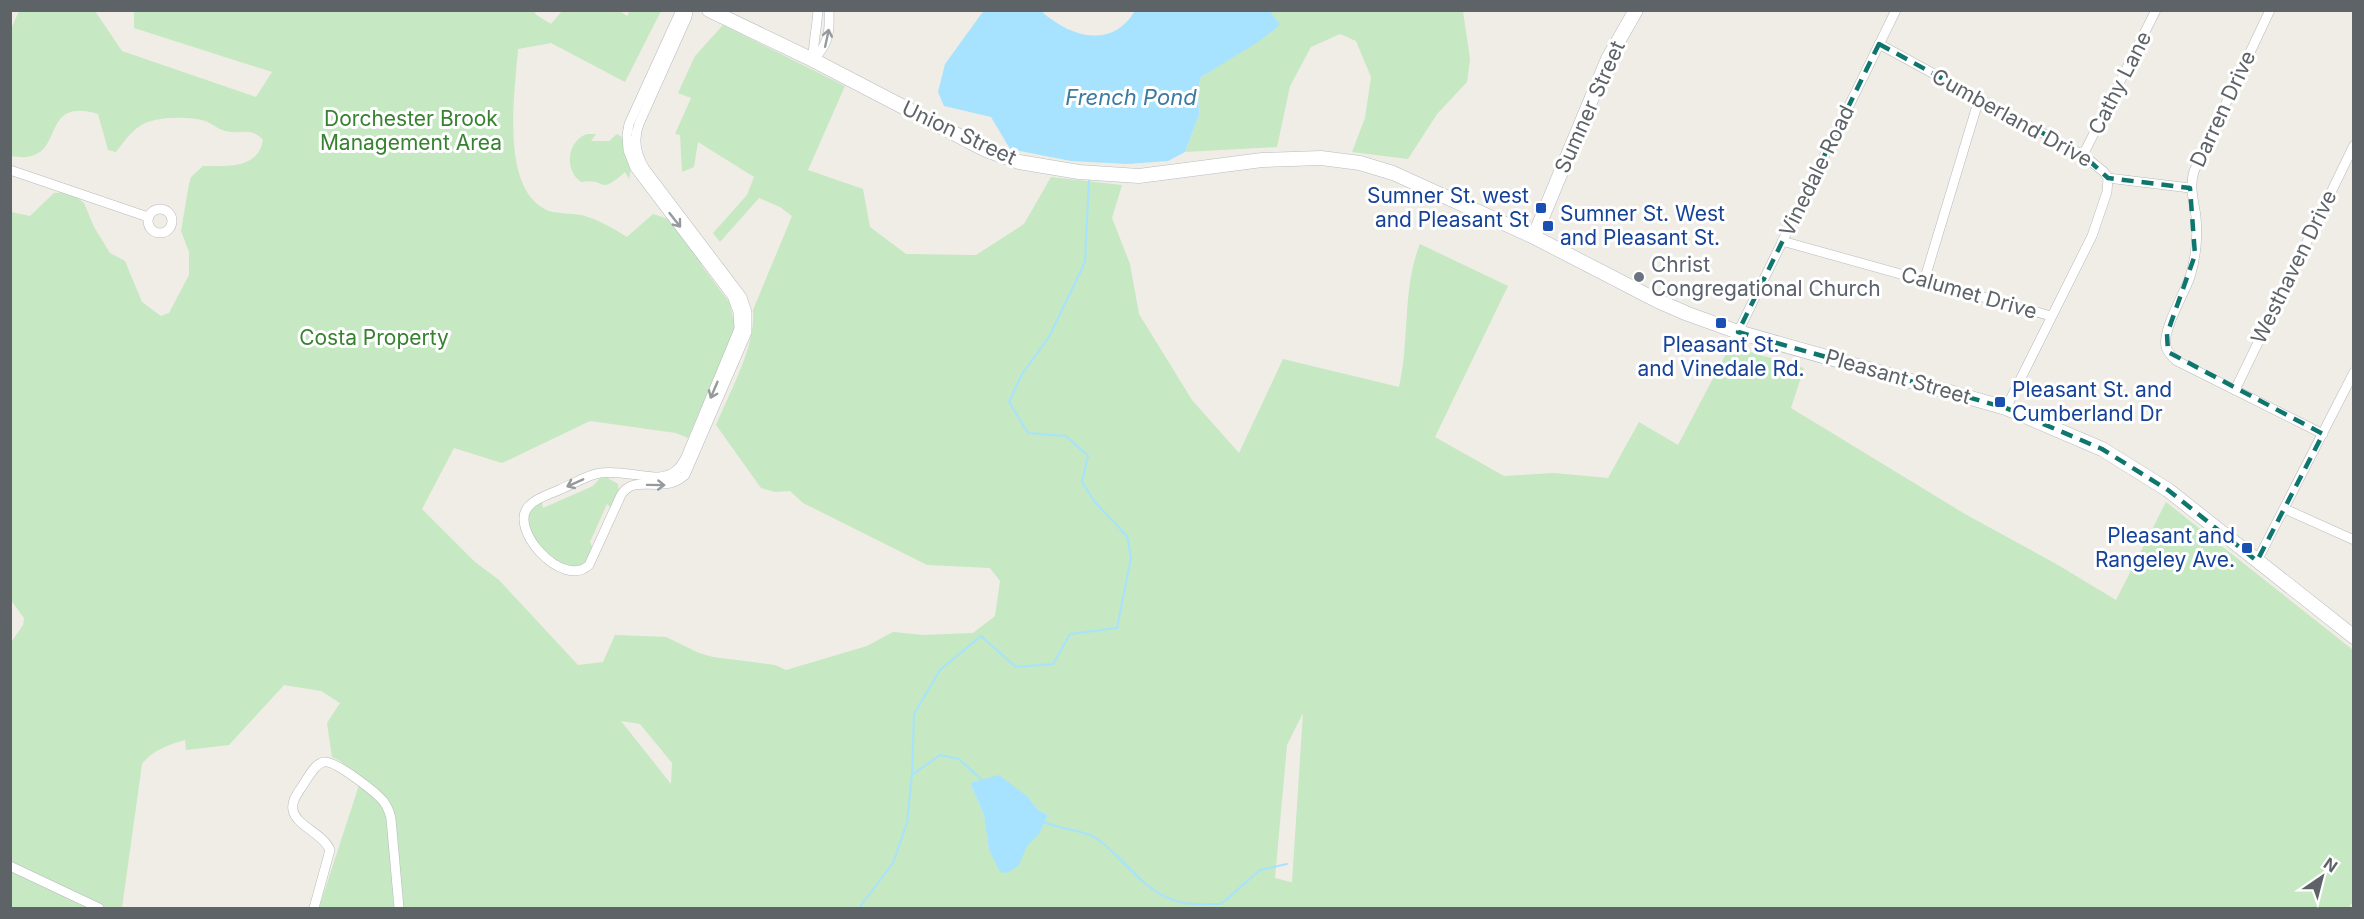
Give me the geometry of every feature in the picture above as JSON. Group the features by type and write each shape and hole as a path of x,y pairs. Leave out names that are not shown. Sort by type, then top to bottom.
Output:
{"main road":[{"name":"Union Street","path":"709,10 813,60 986,150 1040,167 1140,176 1262,159 1322,158 1372,167"},
{"name":"Sumner Street","path":"1534,237 1608,59 1636,10"},
{"name":"Pleasant Street","path":"1372,167 1431,189 1534,237 1658,301 1738,332 2006,408 2102,449 2168,490 2354,637"}],"street":[{"path":"681,10 632,132 630,155 693,238 742,297 748,317 746,337 685,475 670,484 634,484 626,488 593,559 581,571 571,572 561,569 528,537 523,517 532,502 598,473 663,477 679,469 737,335 739,318 735,301 693,238"},
{"path":"632,132 687,17 688,10"},
{"path":"813,60 818,10"},
{"path":"813,60 825,48 830,25 829,10"},
{"name":"Vinedale Road","path":"1738,332 1896,10"},
{"name":"Cathy Lane","path":"2083,156 2156,10"},
{"name":"Darren Drive","path":"2270,10 2196,165 2190,188 2196,221 2195,255 2189,278 2167,334 2166,349 2177,361 2323,434"},
{"name":"Cumberland Drive","path":"1880,44 2083,156 2098,166 2108,178 2107,192 2092,236 2006,408"},
{"path":"1924,280 1979,99"},
{"name":"Westhaven Drive","path":"2235,390 2354,145"},
{"path":"10,170 148,217"},
{"path":"2108,178 2190,188"},
{"name":"Calumet Drive","path":"1782,240 2051,316"},
{"path":"2257,561 2354,372"},
{"path":"618,474 626,488"},
{"path":"2285,509 2354,540"},
{"path":"314,909 330,850 322,838 297,819 292,807 295,798 315,768 327,762 336,765 376,794 387,807 391,819 399,909"},
{"path":"10,866 99,909"}],"highlighted area":[{"path":"1879,44 2083,155 2108,178 2190,188 2195,255 2167,334 2168,352 2323,434 2257,561 2168,490 2102,449 2006,408 1738,332"}],"green space":[{"path":"536,10 535,14 551,24 562,11 620,11 627,16 630,11 661,11 625,82 551,43 518,49 513,114 514,139 516,162 523,184 533,200 549,211 593,219 627,237 653,214 668,219 699,258 702,266 729,302 736,329 688,438 676,433 590,421 502,463 454,448 422,509 475,562 499,580 578,665 603,662 615,635 666,637 699,653 713,657 775,665 786,670 867,646 893,632 924,635 973,633 995,616 1000,581 990,568 927,565 803,503 790,491 775,492 761,488 716,425 746,353 753,324 753,310 792,216 780,207 759,198 720,242 713,233 747,195 754,177 698,142 694,167 682,172 680,135 675,134 691,98 678,93 695,56 723,25 845,86 808,170 863,189 870,227 906,254 976,255 1024,224 1051,177 1122,185 1112,218 1130,264 1139,314 1192,400 1239,453 1283,359 1399,387 1408,296 1414,261 1420,244 1508,286 1435,437 1504,476 1554,473 1608,478 1639,422 1678,445 1730,346 1804,368 1791,408 1965,514 2116,600 2166,502 2353,650 2353,901 2349,908 319,908 361,779 332,757 327,723 340,703 321,691 284,685 229,745 186,750 185,740 156,752 142,764 122,908 11,908 10,644 23,625 24,618 10,599 11,212 30,216 54,193 70,192 84,203 94,227 110,253 125,261 142,302 161,316 169,313 189,275 189,252 181,231 191,177 203,166 230,166 248,161 260,150 263,140 254,133 225,131 205,121 170,118 143,124 131,133 116,152 108,150 98,114 78,111 66,114 58,122 48,143 41,151 29,157 11,156 11,29 19,11 95,11 122,51 256,97 272,72 134,28 134,11","holes":["1303,713 1292,882 1275,878 1287,745","621,721 640,724 672,763 671,784","970,783 1028,797 1038,810 1048,815 1037,835 1026,844 989,850 984,815"]},
{"path":"1270,11 1463,11 1470,59 1467,82 1437,114 1408,159 1352,152 1365,118 1371,77 1356,41 1340,34 1311,47 1290,86 1277,147 1185,152 1199,115 1198,90 1201,77 1279,25"},
{"path":"587,134 596,134 591,141 609,141 617,134 622,137 631,169 629,179 625,172 610,183 603,185 589,181 581,182 576,177 570,163 570,156 575,143"},
{"path":"601,477 606,477 618,484 619,495 611,508 607,504 590,542 594,551 584,566 562,567 535,541 525,521 532,506 542,502 543,508 593,486"}],"water":[{"name":"French Pond","path":"987,10 1041,11 1052,20 1077,33 1090,35 1102,35 1114,31 1135,11 1270,11 1280,25 1258,42 1201,77 1198,90 1199,115 1185,152 1168,161 1127,164 1071,161 1010,149 991,117 944,106 938,92 945,64 982,13"},
{"path":"999,775 1028,797 1038,810 1048,815 1039,834 1027,846 1019,865 1007,873 1000,872 989,850 984,815 970,783"}],"waterway":[{"path":"859,908 893,863 907,823 912,774 914,714 940,670 981,636 1016,667 1053,664 1070,634 1117,628 1131,558 1127,536 1094,501 1082,482 1088,456 1066,436 1028,433 1009,402 1022,374 1049,337 1085,262 1089,180"},
{"path":"913,774 940,755 959,759 982,780"},
{"path":"1044,822 1096,838 1147,885 1170,899 1184,903 1221,904 1260,870 1287,864"}],"place":[{"name":"Sumner St. west and Pleasant St","path":"1541,208"},
{"name":"Sumner St. West and Pleasant St.","path":"1548,226"},
{"name":"Christ Congregational Church","path":"1639,277"},
{"name":"Pleasant St. and Vinedale Rd.","path":"1721,323"},
{"name":"Pleasant St. and Cumberland Dr","path":"2000,402"},
{"name":"Pleasant and Rangeley Ave.","path":"2247,548"}],"park label":[{"name":"Dorchester Brook Management Area","path":"411,131"},
{"name":"Costa Property","path":"374,338"}]}
